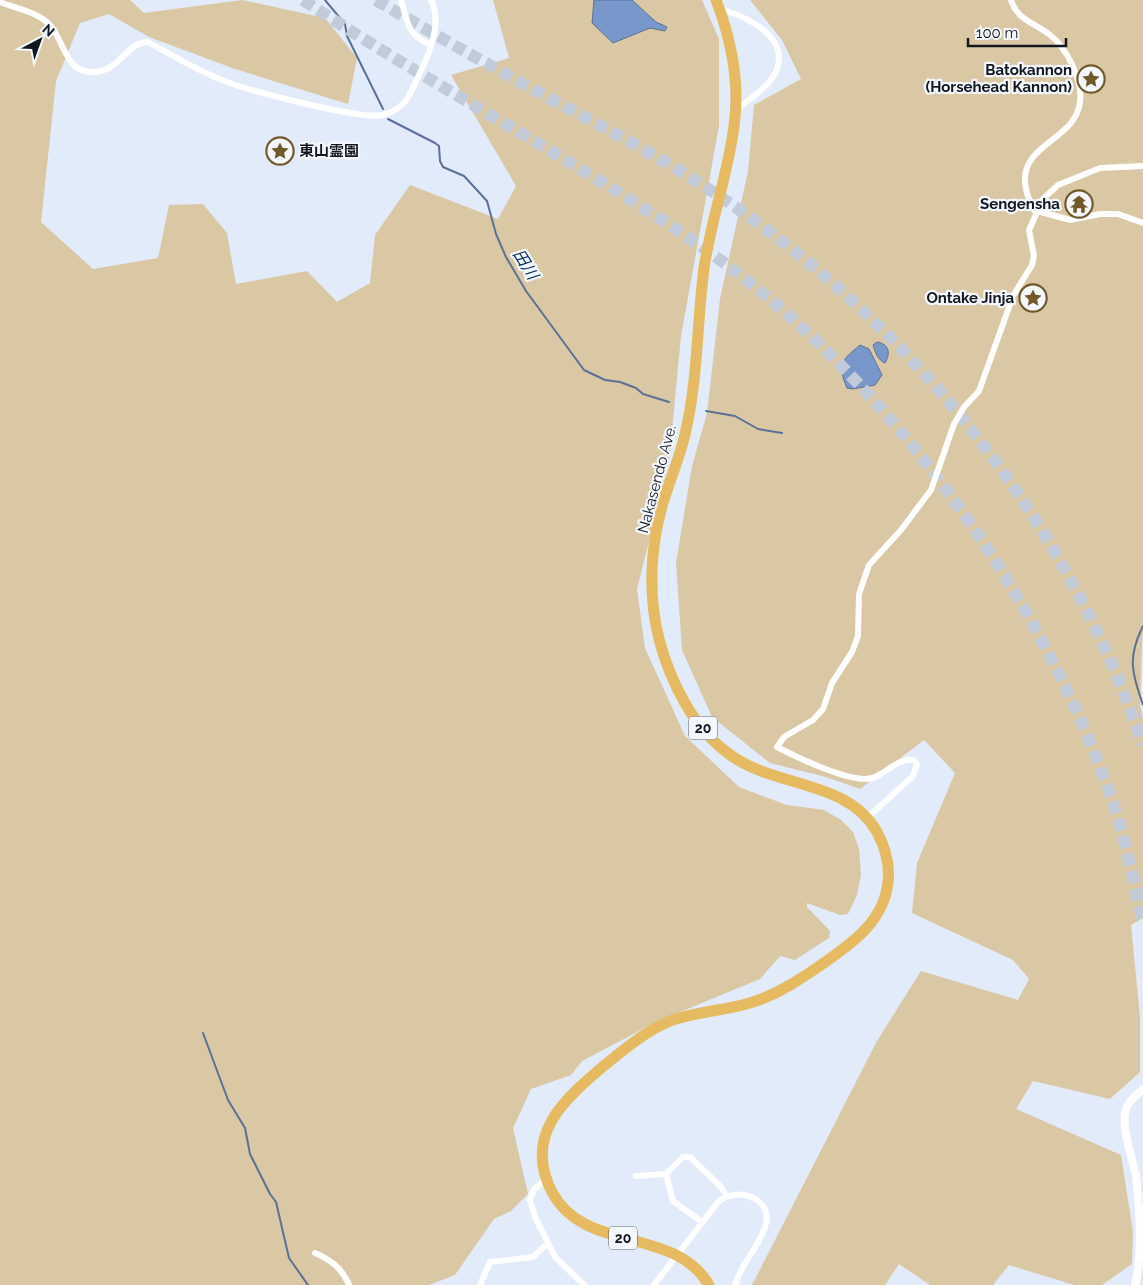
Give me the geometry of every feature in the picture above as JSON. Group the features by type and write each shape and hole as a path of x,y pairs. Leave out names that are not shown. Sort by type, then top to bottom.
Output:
{"highway":[{"name":"Nakasendo Ave.","path":"709,1285 696,1268 680,1256 599,1231 578,1222 562,1206 547,1179 543,1157 544,1144 553,1116 570,1095 624,1049 654,1029 670,1021 752,1003 773,995 849,946 867,929 879,911 888,882 887,856 881,839 867,818 836,796 742,763 721,748 704,730 682,697 664,657 656,624 652,586 654,547 662,506 688,422 693,391 704,266 733,135 736,110 731,51 718,4"}],"street":[{"path":"401,0 411,33 419,40 431,44"},
{"path":"0,2 42,18 49,23 70,60 78,68 89,72 103,70 119,62 135,45 148,42 230,83 358,116 381,116 405,104 431,44 435,22 434,6 431,0"},
{"path":"1011,0 1021,16 1054,38 1076,72 1080,84 1080,104 1076,115 1036,153 1026,168 1029,200 1036,212 1076,220 1100,214 1118,214 1143,223"},
{"path":"718,4 752,22 769,36 777,49 777,69 770,79 736,110"},
{"path":"867,818 913,776 917,764 914,760 902,761 871,778 860,779 799,759 777,747 784,737 814,720 823,709 832,683 852,652 858,636 859,594 868,565 901,530 932,490 954,424 964,407 979,391 1013,296 1032,264 1034,256 1029,230 1036,212 1047,193 1058,185 1100,168 1143,166"},
{"path":"1135,1285 1139,1255 1139,1214 1136,1176 1124,1118 1128,1104 1143,1089"},
{"path":"636,1176 666,1174 683,1157 690,1157 722,1187 726,1195"},
{"path":"666,1174 673,1201 702,1222"},
{"path":"547,1179 534,1189 530,1200 555,1257 568,1272 584,1285"},
{"path":"654,1285 702,1222 726,1195 748,1194 764,1207 767,1216 765,1227 735,1285"},
{"path":"480,1285 490,1262 533,1257 548,1243"},
{"path":"315,1253 336,1264 349,1285"}],"shaded area":[{"path":"0,0 130,0 144,13 242,0 325,18 357,58 348,104 235,69 149,37 109,14 80,23 56,81 41,222 93,269 158,258 169,205 203,204 227,233 236,284 307,271 337,302 370,283 375,235 410,185 498,219 516,186 451,75 509,58 493,0 702,0 719,39 719,126 681,336 669,462 637,589 645,648 685,736 739,787 787,805 824,810 841,820 853,832 859,849 861,875 857,895 848,914 840,915 807,903 807,907 830,931 829,938 795,960 780,956 760,979 656,1022 582,1061 571,1075 531,1089 513,1128 528,1194 511,1211 494,1219 455,1275 429,1285 0,1285"},
{"path":"750,0 1143,0 1143,618 1140,705 1143,719 1143,918 1131,925 1140,1017 1140,1072 1110,1099 1033,1081 1016,1109 1121,1155 1133,1232 1132,1264 1102,1285 1074,1285 1009,1265 993,1285 930,1285 899,1264 885,1285 752,1285 877,1041 921,971 1018,1000 1029,979 1013,960 912,913 917,863 955,773 924,740 860,789 826,777 770,763 712,717 682,650 676,563 692,466 707,413 720,299 748,171 754,105 801,79 782,40"}],"water":[{"path":"594,0 632,0 656,22 667,27 665,31 650,28 613,43 592,23"},
{"path":"877,342 888,349 885,363 879,358 873,345"},
{"path":"860,345 869,349 882,375 875,385 853,389 847,388 842,373 843,364 845,359"}],"waterway":[{"name":"田川","path":"325,0 345,24 347,36 383,109"},
{"name":"田川","path":"388,119 439,146 440,161 443,167 464,176 487,201 496,234 506,257 526,291 584,370 605,380 620,382 636,388 643,394 669,402"},
{"name":"田川","path":"706,411 735,416 758,429 782,433"},
{"path":"1143,626 1133,656 1134,674 1143,705"},
{"path":"203,1033 228,1100 245,1128 250,1154 276,1202 289,1258 308,1285"}],"tunnel":[{"path":"303,0 662,220 712,254 777,306 840,364 899,429 953,499 1002,572 1046,648 1083,725 1113,803 1126,848 1143,923"},
{"path":"376,0 484,62 642,148 709,189 800,256 865,313 925,375 980,442 1030,512 1074,586 1112,664 1143,745"}],"place":[{"name":"Batokannon (Horsehead Kannon)","path":"1091,79"},
{"name":"東山霊園","path":"280,151"},
{"name":"Sengensha","path":"1079,204"},
{"name":"Ontake Jinja","path":"1033,298"}]}
